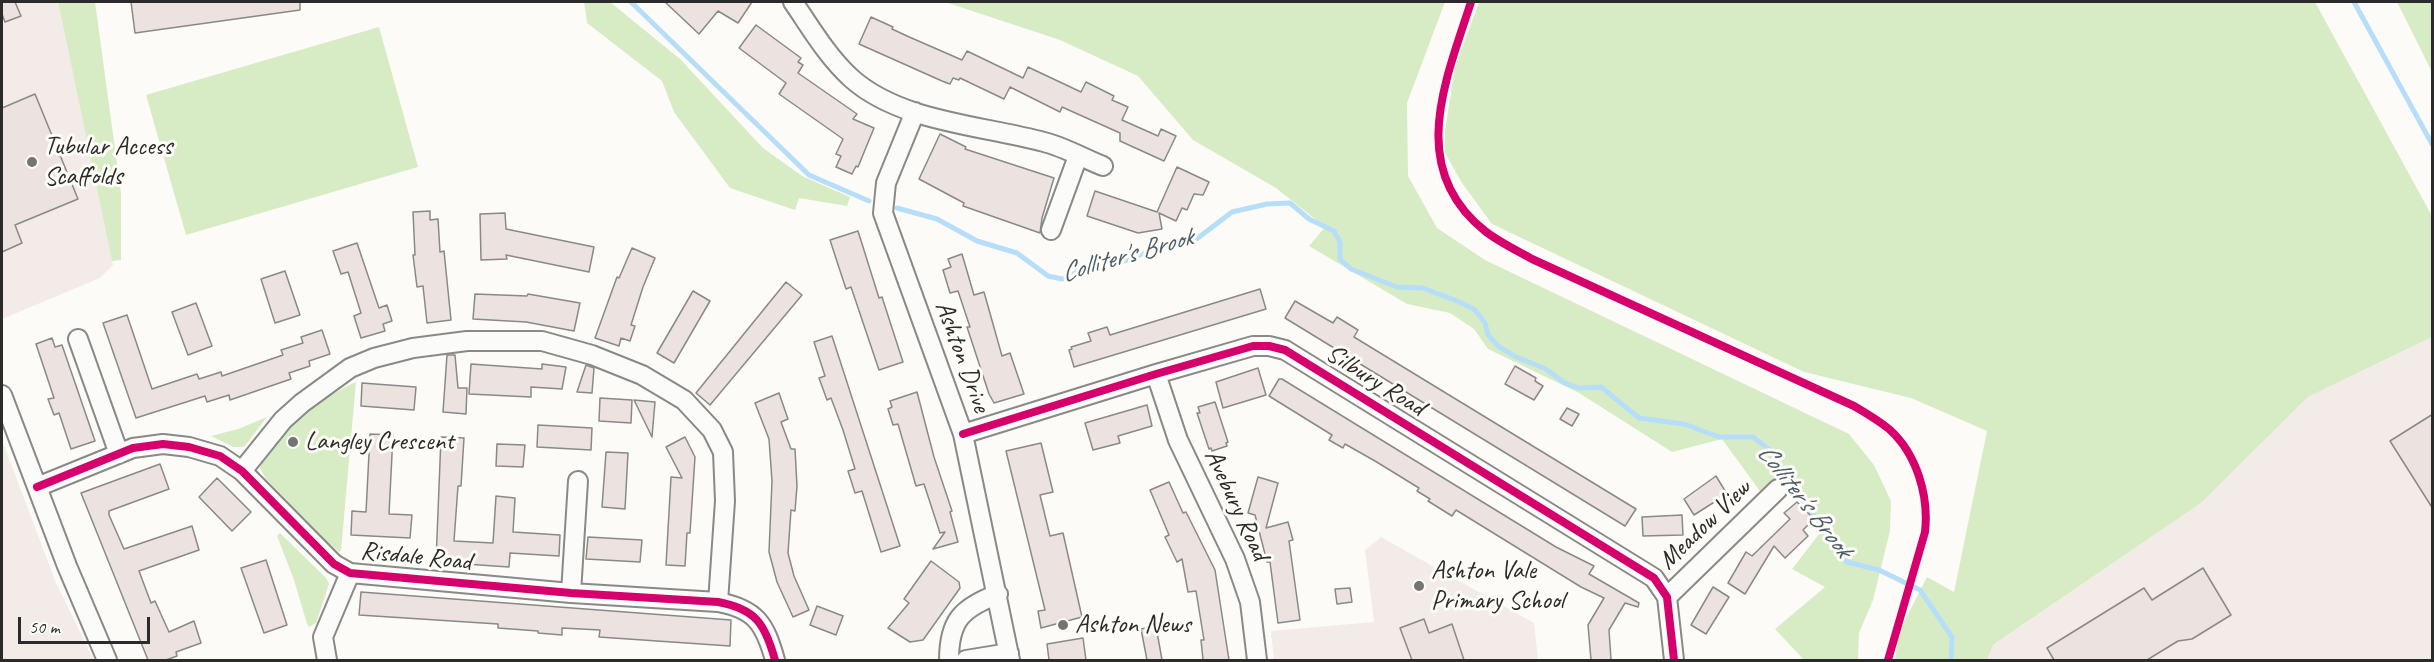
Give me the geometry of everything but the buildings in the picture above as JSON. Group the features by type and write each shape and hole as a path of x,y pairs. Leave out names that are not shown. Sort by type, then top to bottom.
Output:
{"street":[{"path":"793,2 832,59 852,79 884,101 915,112 1046,142 1103,166"},
{"name":"Ashton Drive","path":"915,112 886,183 883,213 963,434 998,594 1009,657"},
{"path":"1051,230 1078,156"},
{"path":"78,339 119,454"},
{"path":"242,471 283,420 302,403 350,368 374,358 413,348 467,340 542,342 592,355 642,375 684,400 712,430 723,452 724,491 718,602"},
{"name":"Silbury Road","path":"963,434 1253,346 1269,346 1285,350 1654,578 1667,597"},
{"name":"Avebury Road","path":"1156,374 1178,440 1235,559 1247,591 1257,660"},
{"path":"2,396 67,566 107,660"},
{"name":"Risdale Road","path":"37,487 133,448 163,444 189,447 220,456 242,471 334,564 350,573 570,593 718,602 739,606 764,630 776,660"},
{"path":"570,593 578,481"},
{"name":"Meadow View","path":"1667,597 1778,489"},
{"path":"327,660 323,637 350,573"},
{"path":"949,660 949,640 959,617 973,603 998,594"},
{"path":"1667,597 1674,660"},
{"path":"966,660 1009,657"}],"shaded area":[{"path":"2,2 58,2 113,265 100,278 2,319"},
{"path":"2432,337 2432,660 1987,660 1992,646 2201,503 2308,397"},
{"path":"2,440 56,583 94,660 2,660"},
{"name":"Ashton Vale Primary School","path":"1381,537 1534,623 1538,660 1274,660 1271,631 1374,622 1365,550"}],"green space":[{"path":"58,2 95,2 121,193 121,260 112,261"},
{"path":"584,2 610,2 680,59 763,148 802,176 850,197 847,206 799,198 795,210 730,188 674,112 662,81 587,23"},
{"path":"945,2 1445,2 1407,103 1408,176 1437,228 1485,260 1849,434 1874,465 1891,501 1890,531 1873,600 1859,633 1858,660 1804,660 1775,629 1825,587 1792,569 1823,529 1791,476 1762,494 1722,439 1672,452 1579,393 1488,349 1474,329 1450,313 1407,304 1309,246 1325,227 1276,188 1193,140 1138,76 1060,40"},
{"path":"1479,2 2315,2 2432,216 2432,337 2308,397 2201,503 1993,645 1987,660 1895,660 1898,634 1927,577 1954,592 1987,431 1911,398 1804,372 1492,224 1462,183 1445,153 1445,130 1455,67"},
{"path":"2397,2 2432,2 2432,72"},
{"path":"379,27 418,167 186,235 146,95"},
{"path":"356,382 341,551 339,552 266,479 260,468 275,442 300,418 330,396"},
{"path":"267,417 244,447 233,447 211,436 238,429"},
{"path":"280,533 326,578 329,584 316,623 309,627 277,536"}],"waterway":[{"name":"Colliter's Brook","path":"631,2 809,175 869,201"},
{"path":"2354,2 2432,144"},
{"name":"Colliter's Brook","path":"897,208 937,219 977,241 1017,253 1048,276 1062,279 1100,262 1116,264 1171,243 1190,244 1232,212 1267,204 1290,203 1309,219 1334,231 1340,242 1340,259 1351,269 1397,287 1423,288 1462,303 1475,310 1485,323 1488,335 1498,346 1516,357 1544,368 1565,383 1578,388 1601,387 1639,418 1684,424 1719,437 1753,437 1771,451 1782,472 1847,562 1879,570 1920,590 1952,637 1951,660"}],"cycle path":[{"path":"1471,2 1444,92 1439,122 1439,151 1446,180 1461,206 1485,231 1532,259 1854,406 1889,429 1907,451 1914,463 1923,490 1925,532 1888,660"},
{"path":"963,434 1253,346 1269,346 1285,350 1654,578 1667,597 1674,660"},
{"path":"37,487 133,448 163,444 189,447 220,456 242,471 334,564 350,573 571,593 718,602 742,609 757,620 763,628 775,660"}],"place":[{"name":"Tubular Access Scaffolds","path":"32,162"},
{"name":"Langley Crescent","path":"293,442"},
{"name":"Ashton Vale Primary School","path":"1419,586"},
{"name":"Ashton News","path":"1063,625"}]}
